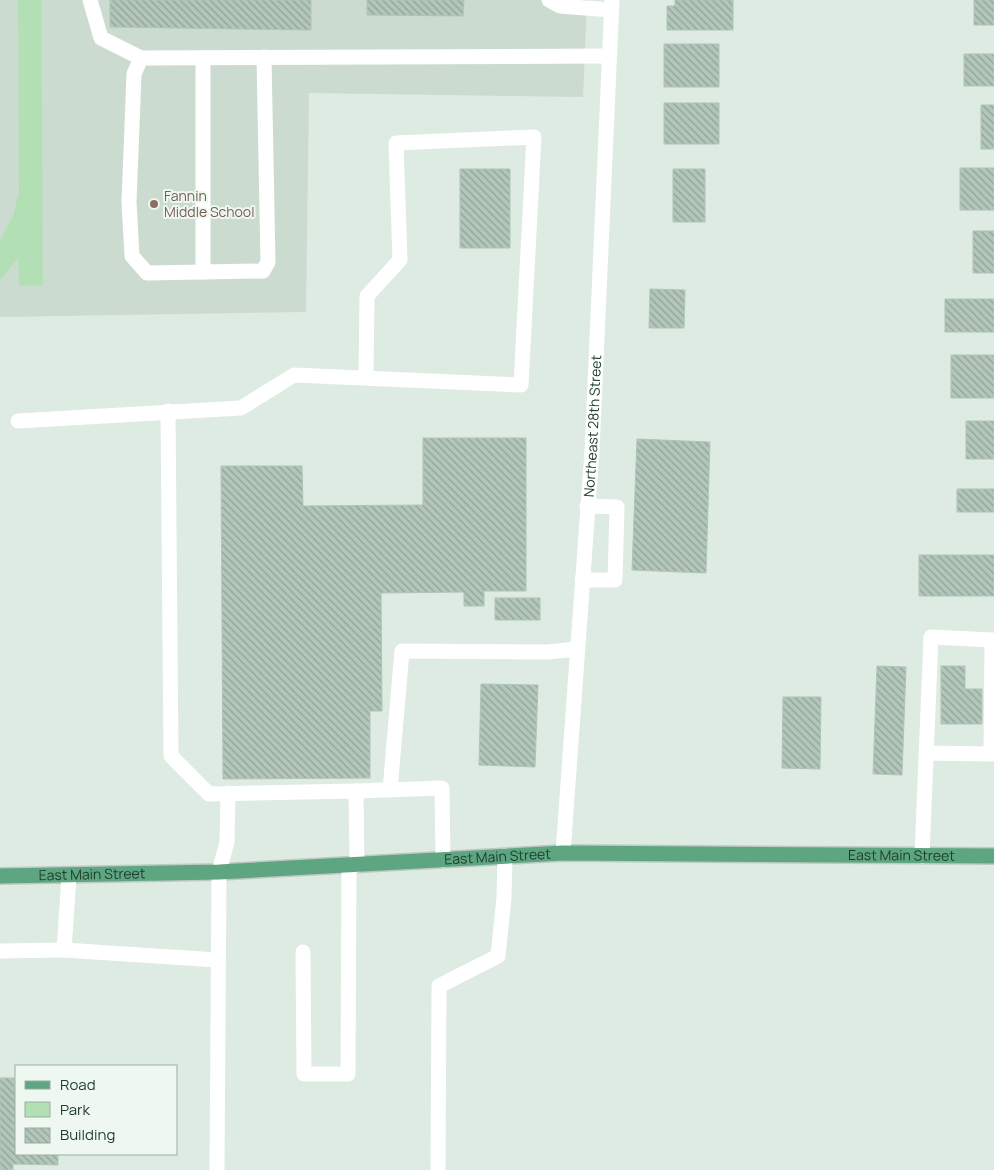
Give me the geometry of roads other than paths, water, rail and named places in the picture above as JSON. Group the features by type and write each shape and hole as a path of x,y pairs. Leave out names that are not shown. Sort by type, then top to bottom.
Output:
{"main road":[{"name":"East Main Street","path":"0,876 219,872 562,853 994,856"}],"street":[{"path":"90,0 101,38 141,58 609,56"},
{"path":"549,0 560,6 611,5"},
{"name":"Northeast 28th Street","path":"562,853 588,506 611,5"},
{"path":"141,58 134,74 130,202 132,256 147,272 202,272 263,271 268,262 264,57"},
{"path":"202,272 203,58"},
{"path":"18,420 240,408 294,375 521,385 534,137 396,143 400,260 367,296 366,378"},
{"path":"168,411 171,756 209,794 442,788 442,860"},
{"path":"582,580 615,580 618,507 588,506"},
{"path":"922,856 930,637 992,640 990,754 926,752"},
{"path":"390,790 402,651 548,652 577,649"},
{"path":"303,952 304,1074 348,1074 356,791"},
{"path":"217,1170 219,872 228,842 228,793"},
{"path":"438,1170 439,986 498,956 504,898 505,856"},
{"path":"64,950 69,876"},
{"path":"0,951 64,950 217,960"}],"place":[{"name":"Fannin Middle School","path":"154,204"}]}
